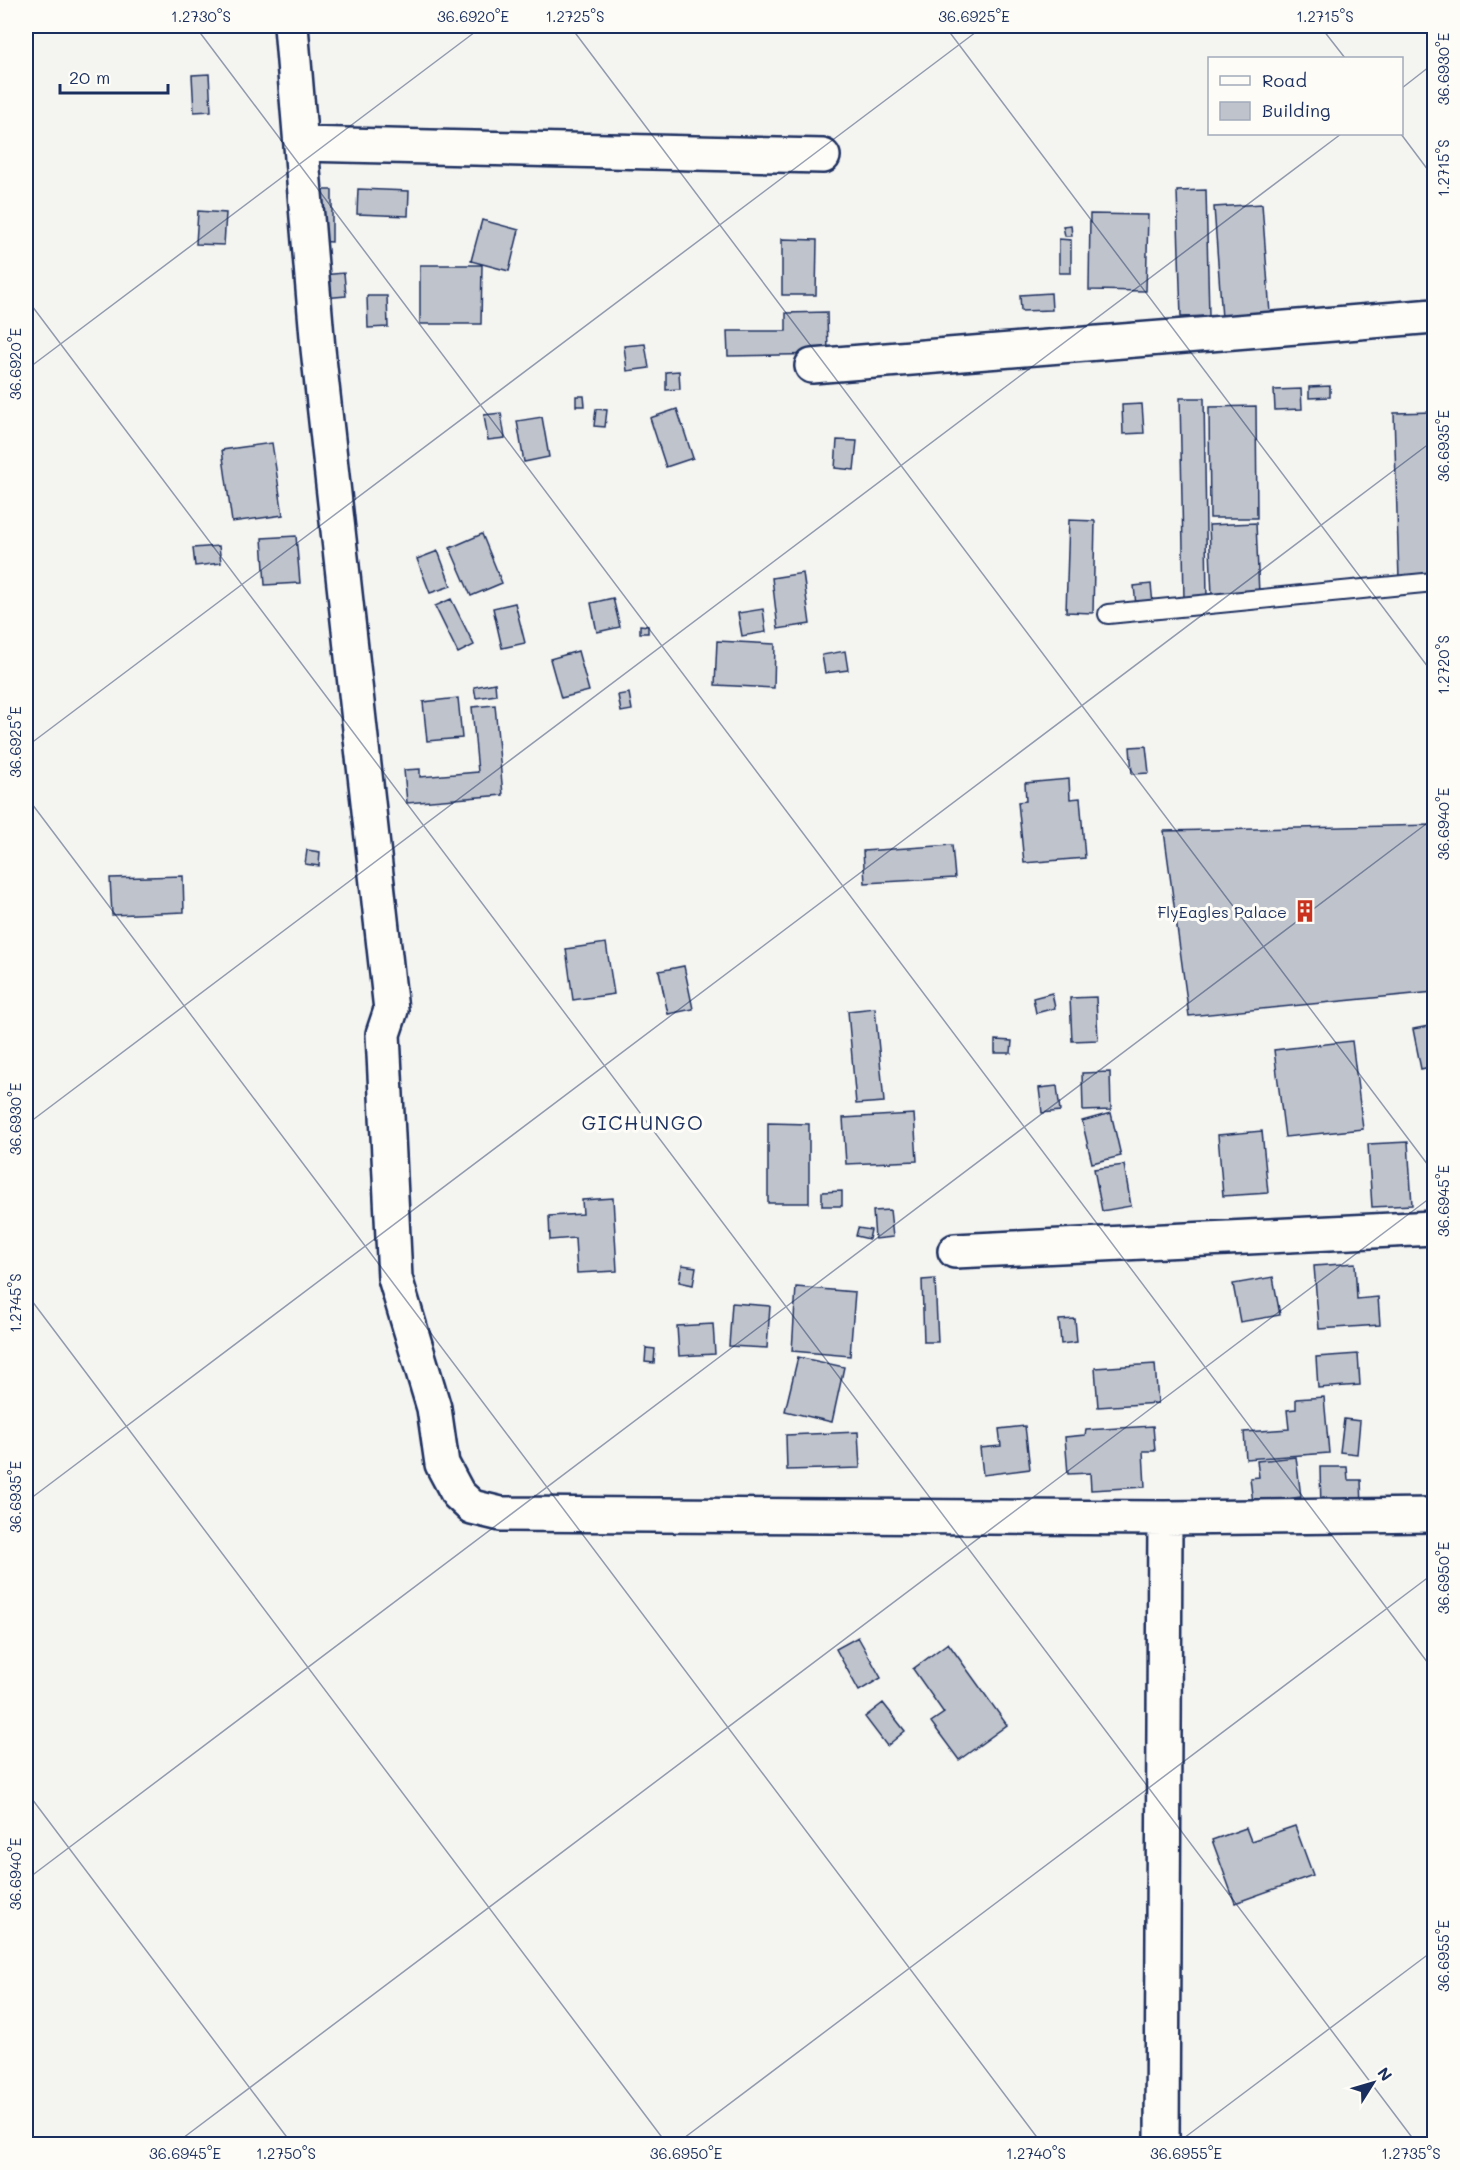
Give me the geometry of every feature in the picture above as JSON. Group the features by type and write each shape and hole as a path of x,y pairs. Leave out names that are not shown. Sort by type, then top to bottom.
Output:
{"street":[{"path":"291,26 319,361 391,1010 383,1034 395,1278 434,1408 442,1464 458,1494 472,1507 501,1514 1165,1518 1434,1515"},
{"path":"301,144 823,156"},
{"path":"812,366 1434,316"},
{"path":"955,1251 1434,1228"},
{"path":"1162,2145 1165,1518"}],"lane":[{"path":"1108,614 1434,582"}],"building":[{"path":"209,74 211,111 194,112 192,75"},
{"path":"358,189 409,191 408,216 357,214"},
{"path":"316,190 332,190 332,242 316,241"},
{"path":"1206,190 1209,316 1181,317 1177,191"},
{"path":"1262,204 1270,314 1222,318 1214,207"},
{"path":"198,211 226,213 224,245 196,244"},
{"path":"1090,214 1148,215 1146,291 1089,290"},
{"path":"482,220 519,230 509,271 471,261"},
{"path":"1071,225 1072,236 1065,236 1063,226"},
{"path":"782,239 817,240 816,295 782,295"},
{"path":"1059,239 1071,240 1071,273 1059,273"},
{"path":"420,265 482,265 481,324 420,324"},
{"path":"344,273 346,296 324,298 322,275"},
{"path":"1051,293 1052,310 1021,311 1020,295"},
{"path":"367,296 387,296 388,327 368,328"},
{"path":"827,312 828,354 728,356 727,331 786,331 786,313"},
{"path":"645,344 649,368 627,371 624,346"},
{"path":"679,371 680,389 666,390 666,372"},
{"path":"1330,386 1330,397 1309,398 1309,387"},
{"path":"1301,389 1302,409 1275,410 1274,390"},
{"path":"576,396 584,396 585,406 576,406"},
{"path":"1180,398 1204,398 1207,599 1184,599"},
{"path":"1142,404 1144,433 1123,434 1122,405"},
{"path":"1256,406 1257,518 1210,518 1209,407"},
{"path":"596,409 607,410 605,427 594,426"},
{"path":"677,409 693,458 666,467 650,418"},
{"path":"1434,412 1434,578 1399,579 1394,413"},
{"path":"501,413 505,438 488,440 484,415"},
{"path":"542,417 549,457 524,462 517,421"},
{"path":"837,440 857,441 854,470 835,468"},
{"path":"272,443 283,515 232,522 222,450"},
{"path":"1069,520 1095,521 1093,613 1066,612"},
{"path":"1256,523 1259,595 1212,596 1209,525"},
{"path":"482,534 502,583 471,596 450,548"},
{"path":"296,536 300,583 265,585 262,538"},
{"path":"219,546 221,563 195,566 193,548"},
{"path":"438,551 451,586 430,593 417,559"},
{"path":"803,573 810,624 778,629 772,578"},
{"path":"1151,584 1153,604 1136,605 1134,586"},
{"path":"613,598 620,627 597,632 591,603"},
{"path":"451,599 474,645 458,653 435,606"},
{"path":"515,603 525,643 502,648 493,608"},
{"path":"763,609 766,632 742,636 738,613"},
{"path":"640,625 648,626 648,633 640,633"},
{"path":"717,641 775,644 774,688 715,685"},
{"path":"578,651 589,691 561,698 550,659"},
{"path":"845,651 848,670 825,673 822,655"},
{"path":"495,683 496,695 476,698 474,687"},
{"path":"629,693 632,710 621,712 618,695"},
{"path":"458,698 462,738 427,741 423,702"},
{"path":"495,705 503,795 407,803 404,770 420,769 420,777 478,772 472,707"},
{"path":"1146,746 1149,773 1132,774 1130,747"},
{"path":"1069,779 1070,799 1080,798 1085,858 1024,863 1018,802 1026,801 1025,783"},
{"name":"FlyEagles Palace","path":"1434,825 1434,992 1189,1016 1164,831"},
{"path":"952,845 955,878 865,883 863,851"},
{"path":"307,850 320,852 319,866 305,864"},
{"path":"183,876 184,912 112,915 110,878"},
{"path":"606,943 614,994 573,1000 566,949"},
{"path":"684,966 693,1009 668,1014 659,971"},
{"path":"1052,993 1055,1008 1036,1013 1033,998"},
{"path":"1096,997 1098,1040 1072,1041 1070,998"},
{"path":"875,1008 884,1102 856,1104 848,1011"},
{"path":"1434,1025 1434,1066 1421,1069 1413,1029"},
{"path":"995,1040 1012,1041 1011,1053 995,1053"},
{"path":"1352,1041 1363,1129 1285,1137 1274,1050"},
{"path":"1110,1072 1111,1110 1083,1111 1082,1073"},
{"path":"1057,1086 1060,1111 1042,1113 1039,1088"},
{"path":"1111,1113 1121,1156 1092,1163 1082,1121"},
{"path":"914,1114 917,1161 846,1164 843,1118"},
{"path":"768,1123 809,1124 809,1203 768,1203"},
{"path":"1262,1131 1268,1193 1223,1196 1218,1135"},
{"path":"1408,1142 1412,1205 1372,1207 1368,1144"},
{"path":"1124,1165 1131,1206 1102,1211 1094,1169"},
{"path":"842,1191 842,1206 822,1206 822,1192"},
{"path":"613,1198 617,1271 577,1273 575,1238 550,1240 549,1216 583,1214 582,1200"},
{"path":"890,1210 893,1237 875,1239 873,1211"},
{"path":"858,1228 871,1230 869,1239 856,1236"},
{"path":"1355,1263 1357,1299 1378,1297 1380,1325 1319,1329 1314,1266"},
{"path":"682,1265 696,1267 693,1285 679,1282"},
{"path":"1273,1277 1280,1315 1240,1322 1233,1284"},
{"path":"935,1279 938,1342 924,1342 922,1280"},
{"path":"796,1287 855,1292 850,1356 792,1351"},
{"path":"732,1303 770,1306 767,1348 729,1346"},
{"path":"1075,1319 1077,1342 1061,1344 1059,1320"},
{"path":"713,1324 715,1354 679,1356 677,1326"},
{"path":"646,1348 655,1349 654,1363 645,1362"},
{"path":"1358,1354 1360,1385 1318,1388 1316,1357"},
{"path":"798,1357 844,1367 832,1422 785,1411"},
{"path":"1155,1364 1158,1403 1098,1407 1095,1368"},
{"path":"1324,1397 1329,1453 1246,1459 1244,1432 1289,1429 1287,1410 1296,1409 1296,1399"},
{"path":"1344,1419 1360,1421 1357,1454 1340,1452"},
{"path":"1025,1426 1030,1469 983,1475 980,1448 1001,1446 999,1429"},
{"path":"1153,1426 1155,1451 1143,1451 1145,1487 1091,1490 1090,1473 1068,1474 1065,1437 1085,1435 1086,1430"},
{"path":"858,1432 860,1468 787,1470 786,1435"},
{"path":"1296,1457 1301,1497 1253,1503 1250,1478 1259,1477 1257,1461"},
{"path":"1320,1467 1347,1467 1348,1480 1361,1480 1362,1508 1321,1509"},
{"path":"858,1637 881,1678 859,1691 836,1649"},
{"path":"948,1643 1007,1725 959,1760 931,1722 944,1713 913,1669"},
{"path":"883,1703 905,1731 887,1746 865,1717"},
{"path":"1295,1826 1313,1875 1235,1903 1212,1840 1246,1828 1251,1841"}],"place":[{"name":"FlyEagles Palace","path":"1305,911"}],"district":[{"name":"GICHUNGO","path":"643,1122"}]}
